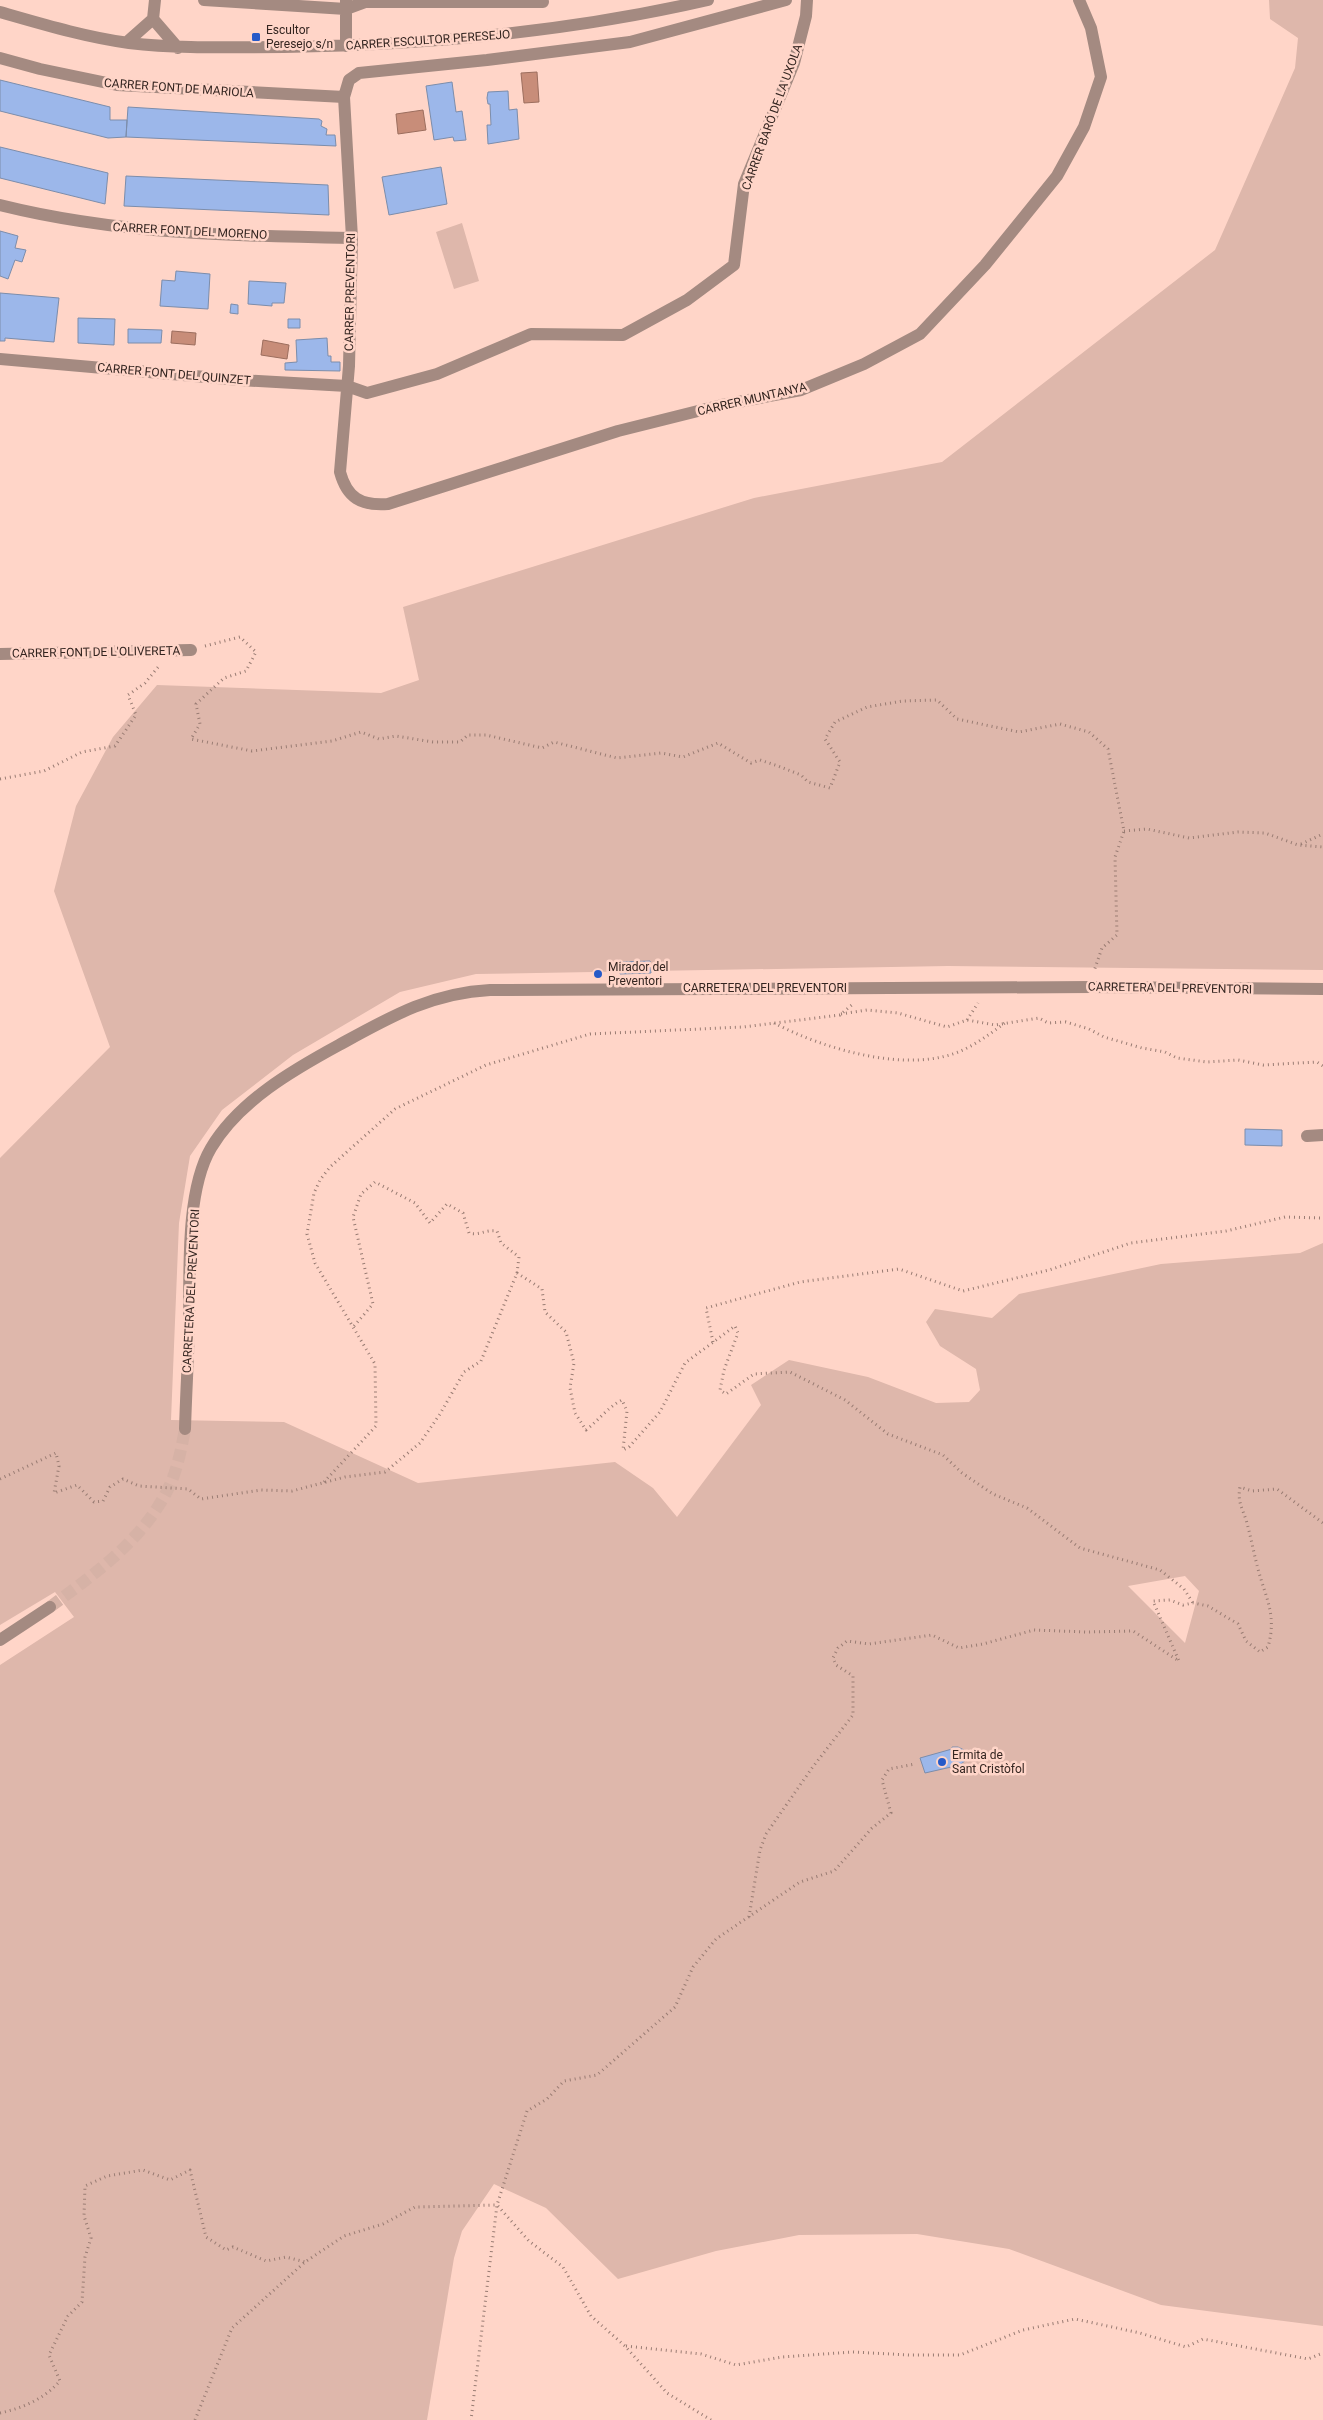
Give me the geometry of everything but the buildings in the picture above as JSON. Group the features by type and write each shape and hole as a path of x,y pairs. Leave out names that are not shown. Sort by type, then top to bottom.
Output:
{"street":[{"path":"127,42 153,19 155,0"},
{"path":"204,0 346,5 365,2 543,2"},
{"name":"CARRER ESCULTOR PERESEJO","path":"0,12 71,32 127,42 178,48 212,49 346,46 538,32 646,14 708,0"},
{"name":"CARRER ESCULTOR PERESEJO","path":"344,97 349,80 359,72 487,60 630,42 786,0"},
{"name":"CARRER BARÓ DE LA UXOLA","path":"348,386 367,393 428,376 532,334 623,335 687,300 734,265 744,184 794,62 806,16 807,0"},
{"name":"CARRER MUNTANYA","path":"344,486 361,503 388,504 618,431 722,404 801,390 864,364 920,334 985,265 1057,176 1084,127 1101,77 1091,28 1079,0"},
{"path":"346,5 346,46"},
{"path":"153,19 178,48"},
{"name":"CARRER FONT DE MARIOLA","path":"0,58 68,76 118,85 344,97"},
{"name":"CARRER PREVENTORI","path":"344,97 352,238 348,386 340,472 344,486"},
{"name":"CARRER FONT DEL MORENO","path":"0,205 64,220 132,229 352,238"},
{"name":"CARRER FONT DEL QUINZET","path":"0,359 240,380 348,386"},
{"name":"CARRER FONT DE L'OLIVERETA","path":"0,654 191,650"},
{"name":"CARRETERA DEL PREVENTORI","path":"185,1429 193,1215 197,1189 206,1160 221,1134 232,1120 272,1086 327,1051 386,1019 429,1000 459,992 541,989 1092,986 1323,989"},
{"path":"1307,1136 1323,1135"},
{"path":"0,1640 50,1607"}],"path":[{"path":"191,650 240,637 256,652 246,671 224,678 196,704 200,724 191,739 252,751 332,741 361,732 379,739 396,736 433,742 460,742 468,735 486,735 542,748 554,742 617,758 661,753 683,757 718,743 751,763 760,760 801,775 808,782 830,788 840,762 825,740 835,722 867,707 903,701 937,700 956,719 1019,732 1060,724 1089,732 1108,749 1124,831 1115,857 1117,935 1102,948 1094,969 1092,986"},
{"path":"0,779 44,771 82,752 115,746 136,715 128,695 145,683 172,650"},
{"path":"1124,831 1147,829 1189,838 1238,832 1264,833 1298,845 1323,847"},
{"path":"1298,845 1323,834"},
{"path":"840,1015 874,988"},
{"path":"324,1483 376,1426 375,1364 315,1263 307,1234 309,1212 314,1192 330,1167 395,1109 486,1065 590,1034 743,1027 867,1010 898,1013 947,1027 967,1020 995,1024 1039,1018 1048,1023 1066,1022 1142,1048 1165,1052 1177,1058 1207,1062 1238,1060 1263,1065 1317,1062 1323,1066"},
{"path":"774,1023 798,1036 847,1051 920,1061 962,1051 1007,1022"},
{"path":"0,1479 56,1453 59,1466 54,1493 76,1485 94,1502 104,1501 110,1487 123,1480 140,1486 188,1488 201,1499 261,1490 292,1491 345,1477 385,1472 420,1443 440,1414 464,1372 481,1362 517,1273 519,1257 501,1243 497,1231 489,1229 474,1235 469,1233 463,1213 447,1204 430,1223 415,1203 375,1182 361,1194 353,1217 373,1304 354,1326"},
{"path":"713,1342 706,1308 800,1282 899,1268 963,1291 1050,1270 1131,1243 1226,1232 1285,1217 1323,1218"},
{"path":"517,1273 542,1289 545,1312 566,1332 574,1363 570,1388 575,1412 586,1430 602,1418 613,1404 622,1400 627,1411 623,1450 629,1447 660,1412 685,1363 735,1326 738,1333 724,1370 720,1390 726,1394 754,1374 790,1372 845,1400 888,1434 943,1455 962,1473 993,1494 1027,1508 1080,1548 1160,1570 1184,1589 1194,1602"},
{"path":"749,1916 760,1850 766,1834 853,1715 854,1676 836,1665 833,1658 838,1648 847,1641 869,1644 932,1635 959,1648 983,1644 1034,1630 1133,1631 1179,1661 1153,1601 1170,1600 1183,1605 1194,1602 1208,1606 1238,1624 1246,1640 1260,1652 1268,1647 1273,1630 1270,1606 1258,1570 1247,1522 1238,1500 1240,1487 1252,1491 1277,1489 1323,1523"},
{"path":"471,2420 496,2205 527,2111 547,2099 564,2082 597,2075 657,2024 675,2007 693,1967 716,1939 800,1882 834,1871 872,1828 891,1813 882,1780 889,1769 915,1764"},
{"path":"0,2413 15,2410 48,2394 60,2381 49,2355 68,2316 82,2302 85,2257 91,2238 84,2216 85,2186 107,2176 143,2170 170,2180 190,2170 206,2237 226,2250 234,2247 266,2261 286,2257 305,2262"},
{"path":"195,2420 232,2328 305,2262 344,2236 383,2224 415,2207 496,2205 529,2241 563,2268 591,2316 625,2346 667,2393 711,2420"},
{"path":"625,2346 701,2354 736,2364 782,2357 852,2352 960,2355 1023,2330 1075,2319 1140,2333 1186,2347 1203,2339 1308,2359 1323,2353"}],"shaded area":[{"path":"1269,0 1323,0 1323,970 948,966 476,974 400,992 293,1055 222,1110 190,1156 179,1223 171,1420 284,1422 418,1483 615,1462 653,1488 677,1517 761,1405 751,1385 789,1360 868,1377 936,1403 969,1402 980,1390 976,1369 940,1346 926,1322 935,1309 992,1318 1019,1294 1161,1264 1300,1253 1323,1243 1323,2326 1161,2305 1009,2249 917,2234 799,2235 716,2251 618,2279 546,2208 494,2184 462,2231 454,2258 427,2420 0,2420 0,1665 74,1617 55,1592 0,1625 0,1158 110,1047 54,891 76,806 113,737 157,685 381,693 419,680 403,607 754,498 942,462 1215,250 1295,68 1298,38 1270,19","holes":["1185,1576 1199,1591 1185,1643 1128,1586"]},
{"path":"537,72 539,102 524,103 521,73"},
{"path":"423,110 426,130 398,134 396,114"},
{"path":"462,223 479,281 454,289 436,232"},
{"path":"172,331 196,333 195,345 171,343"},
{"path":"263,340 289,345 287,359 261,355"}],"tunnel":[{"path":"50,1607 100,1569 144,1526 170,1484 178,1461 185,1429"}],"place":[{"name":"Escultor Peresejo s/n","path":"256,37"},
{"name":"Mirador del Preventori","path":"598,974"},
{"name":"Ermita de Sant Cristòfol","path":"942,1762"}]}
